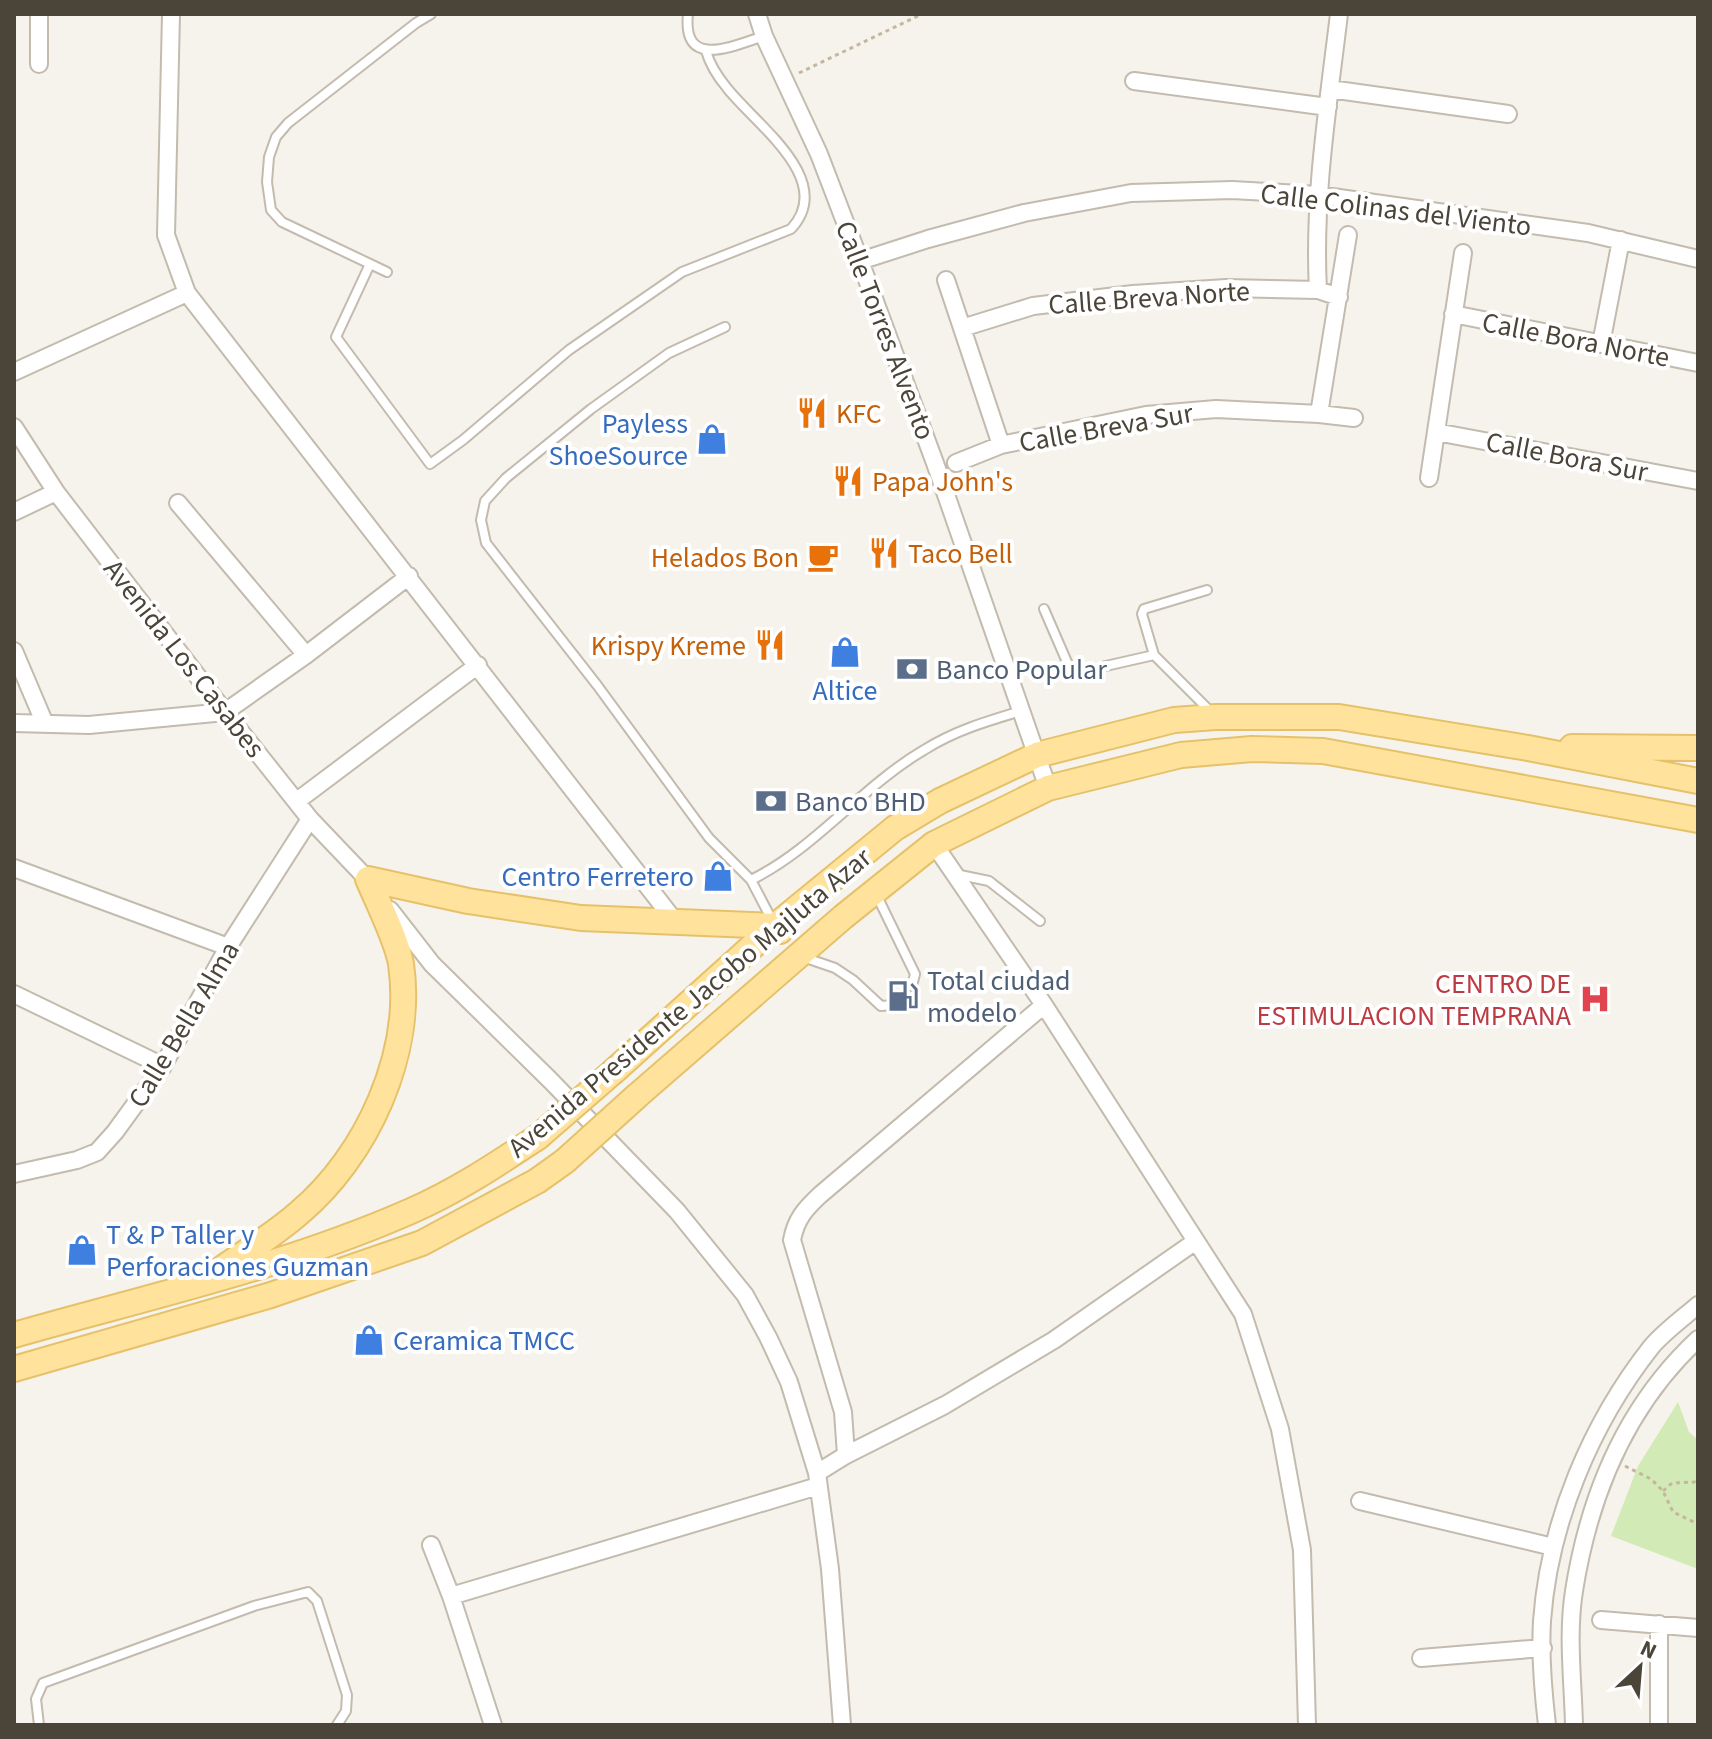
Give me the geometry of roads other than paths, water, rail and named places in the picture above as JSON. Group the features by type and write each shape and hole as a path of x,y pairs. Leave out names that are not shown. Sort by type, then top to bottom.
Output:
{"main road":[{"name":"Avenida Presidente Jacobo Majluta Azar","path":"14,1335 346,1238 414,1210 476,1178 538,1137 775,926 895,828 940,801 1037,755 1174,720 1339,717 1528,748 1698,781"},
{"path":"1528,748 1698,748"},
{"name":"Avenida Presidente Jacobo Majluta Azar","path":"14,1369 271,1295 422,1243 537,1181 565,1161 799,955 934,844 1048,788 1181,755 1252,749 1323,751 1698,820"},
{"path":"368,879 533,912 581,918 775,926 799,955"},
{"path":"203,1282 299,1214 328,1186 365,1132 393,1066 404,1009 401,961 368,879"}],"street":[{"path":"39,14 39,64"},
{"path":"171,14 166,235 187,293 677,924"},
{"name":"Calle Torres Alvento","path":"757,14 764,36 819,154 860,261 935,463 1048,788"},
{"path":"1318,290 1315,242 1318,195 1339,14"},
{"path":"1134,81 1328,107"},
{"path":"1330,89 1508,114"},
{"name":"Calle Colinas del Viento","path":"860,261 1024,213 1131,193 1232,190 1318,195 1621,240 1698,259"},
{"path":"1319,414 1348,235"},
{"path":"1601,344 1621,240"},
{"path":"1429,478 1463,253"},
{"path":"946,280 1001,445"},
{"name":"Calle Breva Norte","path":"962,328 1033,306 1133,294 1226,288 1318,290 1339,297"},
{"path":"14,372 187,293"},
{"name":"Calle Bora Norte","path":"1453,314 1698,363"},
{"name":"Calle Breva Sur","path":"956,463 1001,445 1146,415 1216,409 1354,418"},
{"name":"Avenida Los Casabes","path":"14,427 56,492 225,712 310,819 368,879 432,964 677,1211 745,1295 789,1382 818,1480 830,1569 842,1725"},
{"name":"Calle Bora Sur","path":"1436,432 1698,481"},
{"path":"14,512 56,492"},
{"path":"178,503 306,655"},
{"path":"14,723 89,725 225,712 409,576"},
{"path":"14,651 45,724"},
{"path":"297,801 478,665"},
{"name":"Calle Bella Alma","path":"14,1174 77,1160 97,1152 115,1132 163,1066 228,947 310,819"},
{"path":"934,844 1044,1005 1243,1314 1280,1429 1302,1550 1307,1725"},
{"path":"14,868 228,947"},
{"path":"14,994 163,1066"},
{"path":"846,1455 843,1412 792,1240 794,1226 801,1213 820,1195 1044,1005"},
{"path":"451,1596 818,1480 846,1455 945,1405 1054,1340 1196,1241"},
{"path":"1547,1725 1542,1623 1553,1547 1573,1484 1610,1409 1654,1344 1698,1305"},
{"path":"1574,1725 1571,1626 1574,1592 1597,1493 1631,1421 1679,1357 1698,1339"},
{"path":"1360,1501 1553,1547"},
{"path":"431,1545 493,1725"},
{"path":"1601,1620 1698,1628"},
{"path":"1542,1623 1571,1626"},
{"path":"1659,1624 1659,1725"},
{"path":"1421,1658 1543,1648"}],"lane":[{"path":"387,272 282,222 271,210 267,182 269,157 276,137 288,123 431,14"},
{"path":"688,14 688,34 696,45 706,51 717,51 764,36"},
{"path":"370,264 336,337 430,464 569,350 682,272 791,229 801,217 806,191 801,174 774,139 728,90 711,66 706,51"},
{"path":"725,327 669,353 591,409 506,478 485,501 481,520 486,543 597,685 709,838 751,880 775,926"},
{"path":"1207,590 1144,609 1142,614 1154,655 1216,717"},
{"path":"1044,609 1070,669 1075,673 1154,655"},
{"path":"751,880 793,856 921,751 981,722 1021,711"},
{"path":"955,874 989,881 1040,921"},
{"path":"875,892 915,974 912,986"},
{"path":"799,955 835,968 881,1006 894,1005"},
{"path":"39,1725 36,1699 43,1683 254,1606 308,1592 317,1601 347,1695 346,1711 337,1725"}],"place":[{"name":"KFC","path":"812,413"},
{"name":"Payless ShoeSource","path":"712,439"},
{"name":"Papa John's","path":"848,481"},
{"name":"Taco Bell","path":"884,553"},
{"name":"Helados Bon","path":"823,557"},
{"name":"Krispy Kreme","path":"770,645"},
{"name":"Altice","path":"845,652"},
{"name":"Banco Popular","path":"912,669"},
{"name":"Banco BHD","path":"771,801"},
{"name":"Centro Ferretero","path":"718,876"},
{"name":"Total ciudad modelo","path":"903,996"},
{"name":"CENTRO DE ESTIMULACION TEMPRANA","path":"1595,999"},
{"name":"T & P Taller y Perforaciones Guzman","path":"82,1250"},
{"name":"Ceramica TMCC","path":"369,1340"}]}
